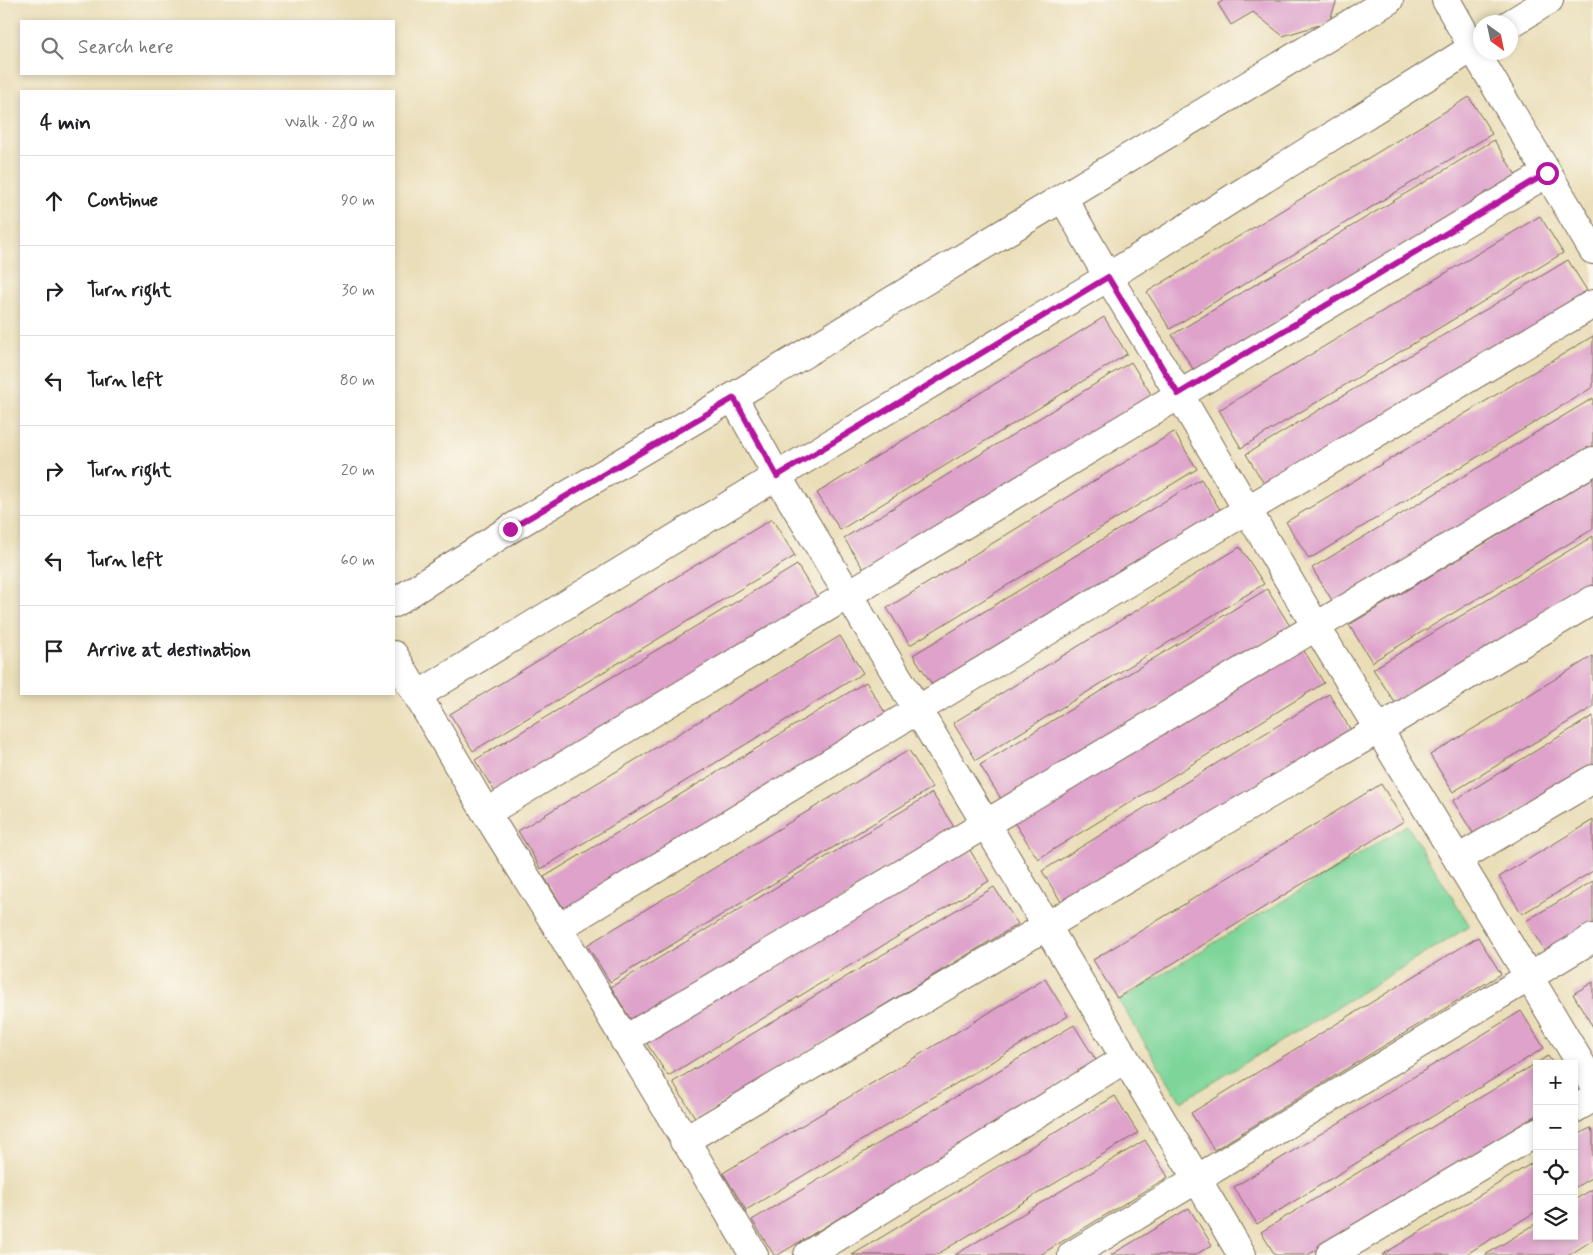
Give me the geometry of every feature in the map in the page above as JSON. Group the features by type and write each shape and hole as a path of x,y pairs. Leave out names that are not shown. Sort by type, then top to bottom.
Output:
{"street":[{"path":"395,602 510,529 734,398 1389,0"},
{"path":"1446,0 1473,40"},
{"path":"1518,19 1549,0"},
{"path":"418,695 1108,277 1473,49"},
{"path":"1485,60 1547,173 1593,248"},
{"path":"486,813 1547,173"},
{"path":"1063,198 1316,628 1530,976 1593,1084"},
{"path":"558,928 1247,510 1593,304"},
{"path":"734,398 777,476 1242,1255"},
{"path":"624,1040 1593,462"},
{"path":"684,1141 1593,600"},
{"path":"395,657 486,813 558,928 754,1255"},
{"path":"1458,859 1593,779"},
{"path":"1072,1255 1593,938"},
{"path":"808,1255 1125,1059"},
{"path":"1578,1107 1593,1098"},
{"path":"1330,1255 1533,1134"}],"green space":[{"path":"1407,825 1470,926 1181,1102 1119,1001"}],"building":[{"path":"1224,0 1337,0 1329,22 1283,36 1253,12 1231,25 1218,4"},
{"path":"1469,97 1492,134 1170,329 1147,292"},
{"path":"1494,140 1517,177 1195,372 1172,335"},
{"path":"1540,216 1563,253 1241,448 1219,410"},
{"path":"1568,260 1591,297 1269,492 1246,454"},
{"path":"1104,317 1127,354 840,530 817,493"},
{"path":"1593,336 1593,387 1309,559 1286,522"},
{"path":"1131,362 1154,399 867,575 844,538"},
{"path":"1593,398 1593,449 1335,605 1312,568"},
{"path":"1174,432 1197,469 910,645 887,608"},
{"path":"1593,478 1593,529 1372,662 1349,625"},
{"path":"1201,479 1224,516 937,692 913,655"},
{"path":"772,519 795,556 473,751 450,714"},
{"path":"1593,536 1593,587 1397,706 1373,669"},
{"path":"1240,547 1264,584 976,760 953,723"},
{"path":"797,565 820,602 498,797 475,760"},
{"path":"1267,589 1290,626 1003,802 980,765"},
{"path":"840,636 863,673 541,869 518,831"},
{"path":"1301,646 1324,683 1038,859 1014,822"},
{"path":"1593,656 1593,707 1453,792 1430,755"},
{"path":"866,682 889,719 567,914 544,877"},
{"path":"1329,694 1352,732 1065,908 1042,871"},
{"path":"1593,716 1593,767 1476,838 1453,801"},
{"path":"909,750 932,788 610,982 587,945"},
{"path":"1381,784 1404,821 1117,998 1093,960"},
{"path":"932,793 956,830 634,1025 611,987"},
{"path":"1593,820 1593,871 1522,914 1499,877"},
{"path":"966,844 989,881 668,1076 644,1039"},
{"path":"1593,881 1593,932 1549,958 1526,921"},
{"path":"994,887 1018,924 696,1119 673,1082"},
{"path":"1478,937 1501,974 1214,1150 1191,1113"},
{"path":"1045,979 1068,1016 746,1210 723,1173"},
{"path":"1593,982 1593,1027 1573,994"},
{"path":"1521,1011 1544,1048 1257,1224 1234,1187"},
{"path":"1074,1025 1097,1062 778,1255 774,1255 752,1220"},
{"path":"1548,1056 1550,1060 1541,1060"},
{"path":"1533,1065 1533,1117 1308,1255 1275,1255 1261,1232"},
{"path":"1115,1096 1138,1133 936,1255 852,1255"},
{"path":"1590,1128 1593,1133 1593,1177 1578,1186 1578,1150 1578,1135"},
{"path":"1145,1140 1168,1177 1040,1255 955,1255"},
{"path":"1533,1162 1533,1213 1465,1255 1382,1255"},
{"path":"1593,1189 1593,1240 1569,1255 1485,1255 1533,1225 1533,1240 1578,1240 1578,1198"},
{"path":"1189,1208 1212,1245 1195,1255 1111,1255"}],"route":[{"path":"510,529 734,398 777,476 1108,277 1178,394 1547,173"}]}
